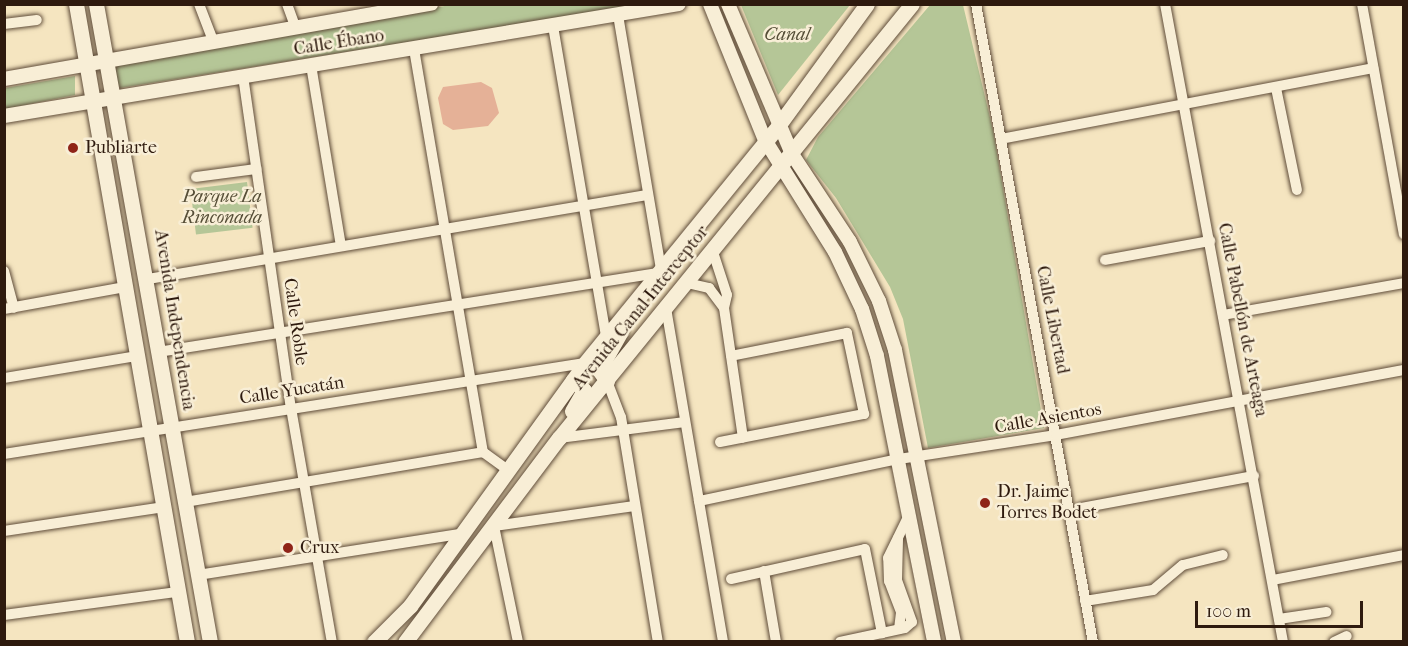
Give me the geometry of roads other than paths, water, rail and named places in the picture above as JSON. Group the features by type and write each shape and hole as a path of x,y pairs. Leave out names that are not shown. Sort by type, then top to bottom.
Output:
{"main road":[{"path":"76,4 187,642"},
{"name":"Avenida Independencia","path":"96,4 148,279 158,352 210,642"},
{"name":"Avenida Canal Interceptor","path":"374,642 410,606 466,533 506,469 585,363 778,126 867,4"},
{"name":"Avenida Canal Interceptor","path":"405,642 559,438 687,284 912,4"},
{"path":"607,381 599,370 636,301"},
{"path":"559,438 584,390 573,380"}],"street":[{"path":"199,4 213,42"},
{"path":"287,4 295,27"},
{"name":"Calle Ébano","path":"4,79 295,27 372,9 431,4"},
{"name":"Calle Ébano","path":"4,116 679,4"},
{"path":"710,4 765,140 835,252 862,309 899,459 934,642"},
{"path":"728,4 778,126 792,154 850,242 879,301 895,350 954,642"},
{"name":"Calle Libertad","path":"976,4 1093,642"},
{"name":"Calle Pabellón de Arteaga","path":"1165,4 1283,642"},
{"path":"1362,4 1373,68 1398,177 1404,234"},
{"path":"158,352 659,271 618,15"},
{"path":"4,24 37,20"},
{"path":"553,26 581,206 606,338"},
{"path":"414,49 483,452 506,469"},
{"path":"311,65 341,246"},
{"path":"1001,139 1373,68"},
{"name":"Calle Roble","path":"243,76 291,408 332,642"},
{"path":"1276,88 1297,190"},
{"path":"196,177 256,169"},
{"path":"148,279 647,195"},
{"path":"1104,260 1210,241"},
{"path":"713,252 727,295 724,308 743,438"},
{"path":"4,271 9,308 125,287"},
{"path":"1223,315 1404,283"},
{"path":"687,284 709,288 724,308"},
{"path":"666,308 723,642"},
{"path":"720,442 864,414 847,333 731,356"},
{"path":"4,378 137,357"},
{"name":"Calle Yucatán","path":"4,454 150,429 585,363"},
{"name":"Calle Asientos","path":"699,501 899,459 917,459 1056,435 1404,370"},
{"path":"607,381 623,430 658,642"},
{"path":"559,438 685,422"},
{"path":"185,502 483,452"},
{"path":"1081,508 1254,476"},
{"path":"4,531 164,507"},
{"path":"518,642 494,526 635,507"},
{"path":"840,642 899,629 901,612 887,568 891,547 910,513"},
{"path":"198,575 466,533"},
{"path":"731,579 865,549 882,633"},
{"path":"1086,601 1152,590 1183,565 1223,555"},
{"path":"1273,580 1404,555"},
{"path":"764,571 776,642"},
{"path":"4,615 177,592"},
{"path":"1279,619 1326,612"},
{"path":"1334,642 1347,636"}],"place":[{"name":"Publiarte","path":"73,148"},
{"name":"Dr. Jaime Torres Bodet","path":"985,503"},
{"name":"Crux","path":"288,548"}],"park label":[{"name":"Canal","path":"787,35"},
{"name":"Parque La Rinconada","path":"222,208"}]}
